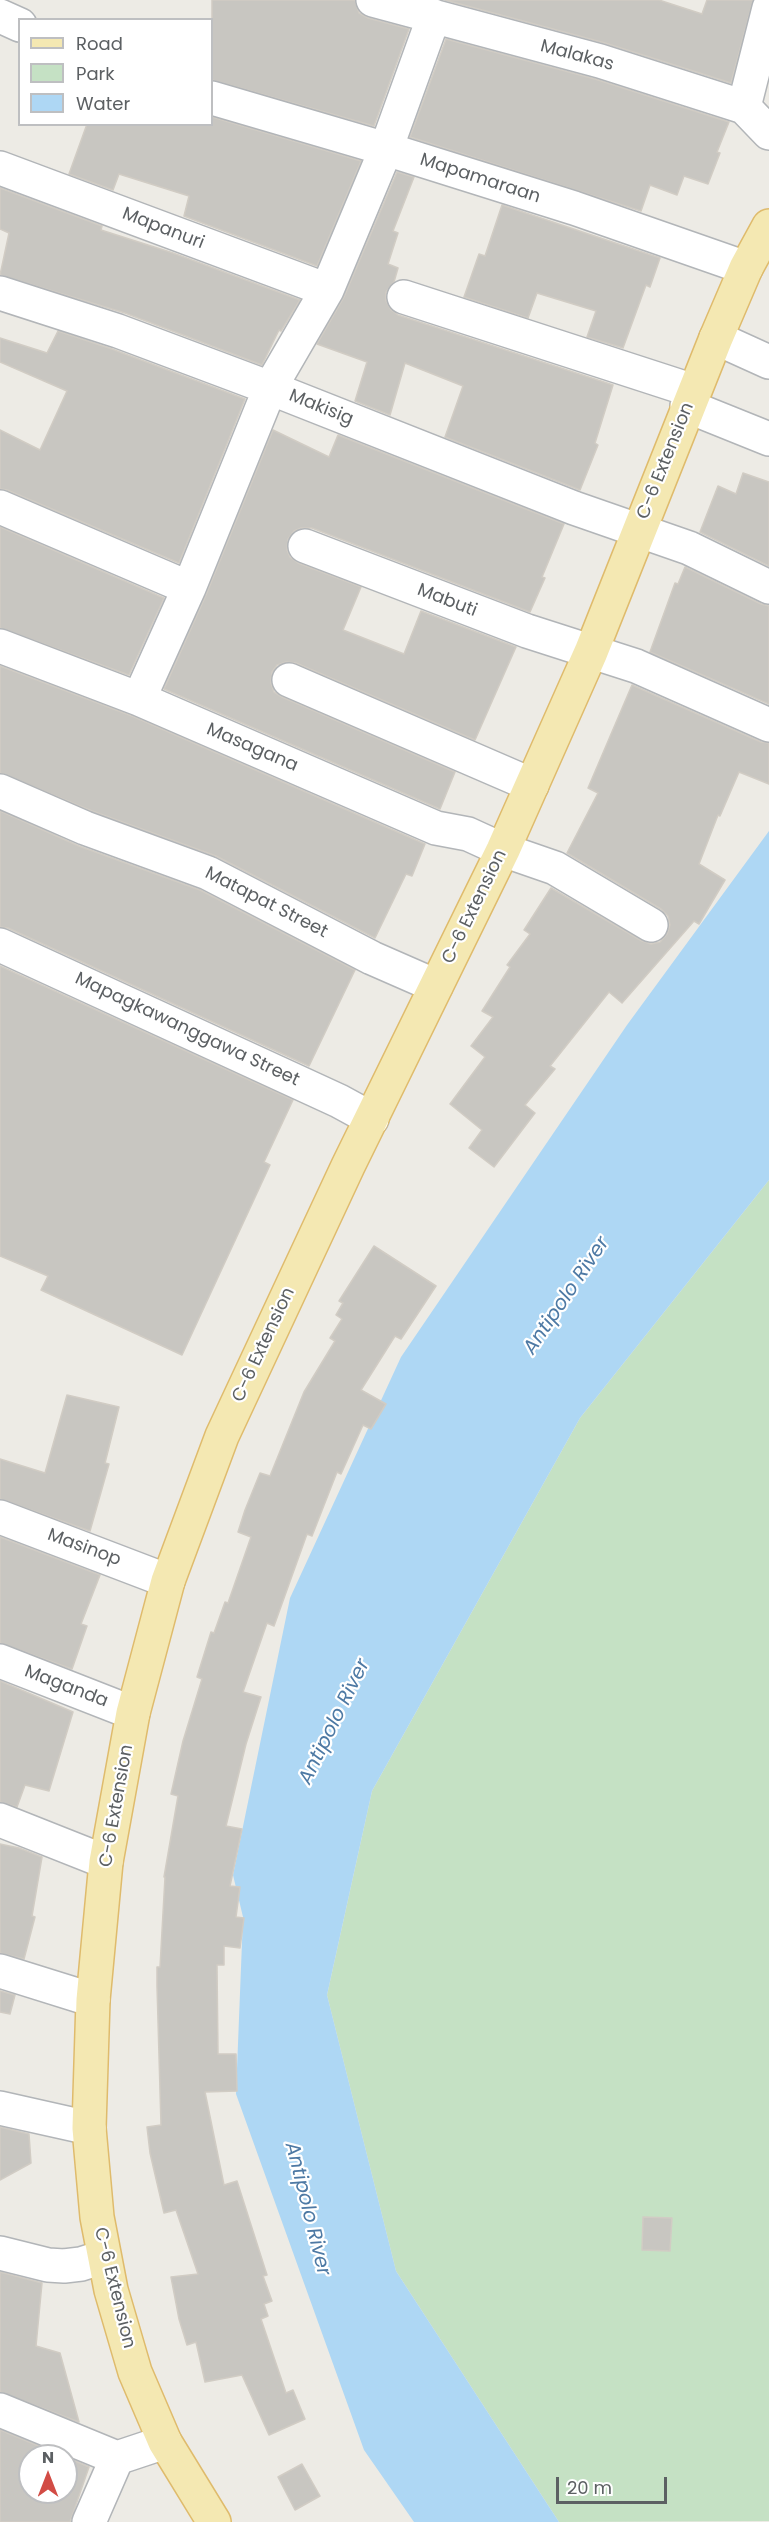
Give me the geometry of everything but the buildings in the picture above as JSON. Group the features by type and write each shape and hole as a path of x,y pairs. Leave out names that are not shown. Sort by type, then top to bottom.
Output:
{"main road":[{"name":"C-6 Extension","path":"214,2522 165,2442 135,2372 103,2257 97,2217 89,2128 93,2000 106,1862 133,1713 168,1581 222,1436 372,1119 503,850 591,652 716,338 746,268 769,226"}],"street":[{"name":"Malakas","path":"373,0 600,61 744,107 769,133"},
{"path":"744,107 769,8"},
{"path":"0,16 18,24"},
{"path":"139,699 189,588 270,388 327,290 386,148 434,16"},
{"name":"Mapamaraan","path":"213,98 386,148 574,208 746,268"},
{"name":"Mapanuri","path":"0,168 327,290"},
{"name":"Makisig","path":"0,293 118,331 270,388 574,508 689,548 769,587"},
{"path":"404,297 691,399 769,440"},
{"path":"716,338 769,362"},
{"path":"0,507 189,588"},
{"name":"Mabuti","path":"305,546 527,631 636,666 769,725"},
{"name":"Masagana","path":"0,646 139,699 436,828 468,834 503,850 555,868 651,925"},
{"path":"289,680 532,785"},
{"name":"Matapat Street","path":"0,791 208,873 372,958 436,986"},
{"name":"Mapagkawanggawa Street","path":"0,945 339,1101 372,1119"},
{"name":"Masinop","path":"0,1517 168,1581"},
{"name":"Maganda","path":"0,1661 133,1713"},
{"path":"0,1820 106,1862"},
{"path":"0,1971 93,2000"},
{"path":"0,2108 89,2128"},
{"path":"0,2253 48,2265 64,2266 81,2265 103,2257"},
{"path":"0,2410 117,2458 165,2442"},
{"path":"90,2522 117,2458"}],"green space":[{"path":"769,1180 769,2521 559,2522 396,2271 327,1995 372,1791 580,1418"}],"water":[{"name":"Antipolo River","path":"769,831 769,1180 580,1418 372,1791 327,1995 396,2271 559,2522 414,2522 364,2450 236,2094 243,1917 233,1875 290,1598 401,1357 627,1025"}]}
